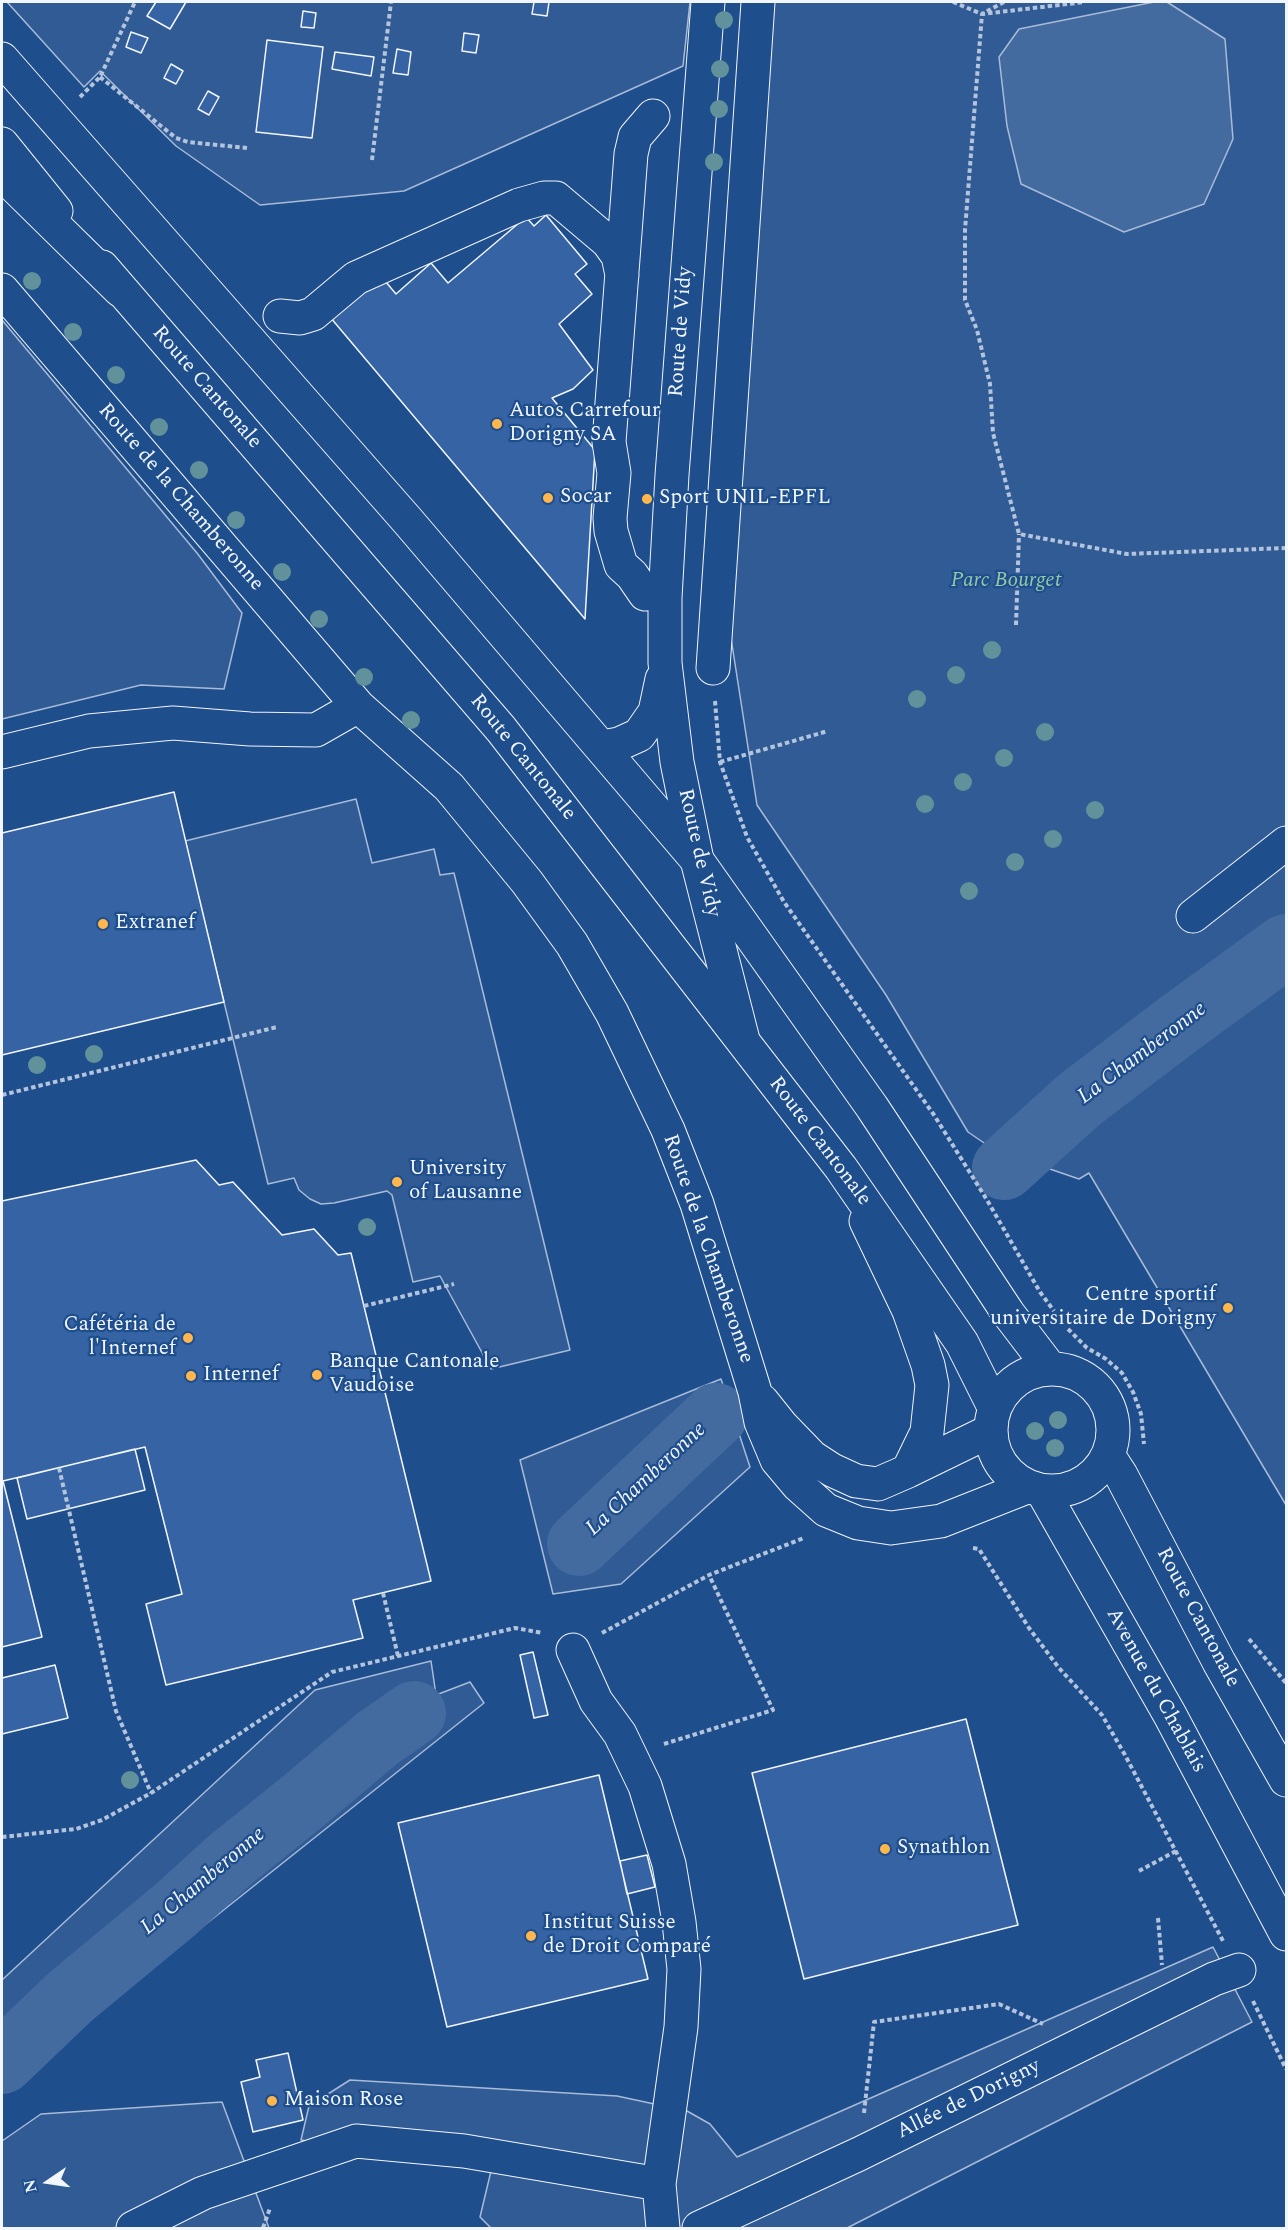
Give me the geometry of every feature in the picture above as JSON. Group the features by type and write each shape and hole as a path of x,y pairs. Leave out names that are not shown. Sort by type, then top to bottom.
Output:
{"main road":[{"name":"Route de Vidy","path":"708,2 672,476 665,598 666,663 677,762 698,860 743,1041"},
{"path":"713,668 758,2"},
{"path":"2,59 352,457 698,860 866,1097 1008,1313 1050,1368"},
{"path":"645,594 632,574 621,565 611,531 614,473 609,442 631,154 635,137 653,116"},
{"name":"Route Cantonale","path":"2,144 120,290 501,729 841,1168 962,1343 992,1419"},
{"path":"2,174 120,290"},
{"path":"280,316 300,318 313,314 356,278 519,205 544,198 556,198 608,242 618,256 622,274"},
{"name":"Route de la Chamberonne","path":"2,290 358,706 449,787 540,900 572,944 612,1013 668,1130 697,1204 756,1392 761,1422 777,1460 798,1485 826,1510 858,1523 891,1528 941,1521 1035,1489"},
{"name":"Route de Vidy","path":"603,747 619,744 639,735 655,712 666,663"},
{"path":"2,752 89,731 173,723 249,729 316,730 358,706"},
{"path":"1193,916 1287,843"},
{"path":"841,1168 909,1311 928,1365 932,1385 927,1432 908,1471"},
{"path":"1050,1368 1071,1371 1089,1381 1103,1396 1112,1415 1114,1435 1108,1455 1100,1469 1082,1484 1059,1492 1035,1489 1008,1473 994,1454 992,1419 1008,1387 1027,1373 1050,1368"},
{"name":"Route de la Chamberonne","path":"756,1392 782,1426 812,1456 832,1470 856,1481 878,1484 908,1471 992,1419"},
{"name":"Route Cantonale","path":"1108,1455 1121,1475 1219,1662 1287,1780"},
{"name":"Avenue du Chablais","path":"1035,1489 1088,1572 1221,1810 1287,1934"},
{"path":"573,1650 596,1701 620,1734 645,1786 669,1864 679,1922 684,1969 681,2027 659,2184 663,2229"},
{"name":"Allée de Dorigny","path":"699,2229 859,2154 1214,1979 1239,1970"},
{"path":"133,2229 203,2193 356,2141 464,2151 659,2184"}],"path":[{"path":"57,121 100,77 135,2"},
{"path":"372,160 391,2"},
{"path":"953,2 982,14 1085,2"},
{"path":"982,14 1004,2"},
{"path":"982,14 965,230 965,300 977,330 990,384 993,433 1019,534 1016,625"},
{"path":"100,77 176,138 188,142 247,148"},
{"path":"1019,534 1127,555 1287,548"},
{"path":"713,668 720,762 747,837 784,902 934,1114 1040,1292"},
{"path":"720,762 828,731"},
{"path":"2,1095 277,1028"},
{"path":"364,1306 454,1284"},
{"path":"59,1468 116,1711 151,1793"},
{"path":"2,1837 76,1829 102,1820 151,1793 332,1672 514,1628 540,1632 573,1650 709,1575 811,1535"},
{"path":"971,1547 979,1549 1029,1628 1059,1668 1102,1715 1239,1970 1287,2069"},
{"path":"630,1755 773,1710 709,1575"},
{"path":"383,1593 398,1656"},
{"path":"1139,1871 1176,1851"},
{"path":"1158,1918 1162,1966"},
{"path":"859,2154 874,2022 999,2004 1084,2043"}],"shaded area":[{"path":"7,2 690,2 683,66 404,191 260,205 176,146 100,71 84,87"},
{"name":"Parc Bourget","path":"770,2 1286,2 1286,1505 1089,1173 1079,1179 1015,1157 1004,1168 990,1147 968,1132 886,995 757,805 724,593"},
{"path":"1154,2 1167,2 1225,39 1233,139 1204,204 1124,232 1021,184 1007,126 999,57 1019,29"},
{"path":"2,320 197,553 242,613 224,689 141,685 2,719"},
{"path":"356,799 372,863 434,849 440,875 454,873 570,1350 491,1369 440,1276 413,1282 392,1195 387,1191 321,1204 299,1190 294,1178 268,1184 185,841"},
{"path":"721,1379 750,1467 621,1584 553,1594 520,1460"},
{"path":"431,1661 436,1695 470,1682 484,1703 55,2044 2,2075 2,1980 315,1690"},
{"path":"1213,1947 1252,2022 847,2228 491,2228 480,2217 491,2171 301,2140 309,2106 350,2080 617,2096 687,2111 710,2124 737,2157"},
{"path":"222,2102 269,2228 2,2228 2,2141 41,2114"}],"building":[{"path":"156,2 186,2 170,29 147,16"},
{"path":"534,2 549,2 547,16 532,14"},
{"path":"303,11 316,13 314,28 301,27"},
{"path":"131,32 148,38 141,53 126,47"},
{"path":"464,33 479,35 476,53 462,51"},
{"path":"267,40 323,47 312,138 256,132"},
{"path":"397,49 411,52 408,75 393,73"},
{"path":"335,52 374,57 371,76 332,69"},
{"path":"171,64 183,71 176,84 164,78"},
{"path":"208,91 219,97 209,115 198,109"},
{"name":"Autos Carrefour Dorigny SA","path":"546,215 587,264 575,274 592,294 559,324 593,370 573,389 552,398 595,450 585,619 330,317 380,275 396,294 431,263 448,283 526,217 534,226"},
{"name":"Extranef","path":"174,792 224,1002 2,1055 2,833"},
{"name":"Internef","path":"196,1160 219,1185 233,1182 282,1235 314,1229 338,1255 351,1253 431,1581 353,1600 363,1638 166,1685 146,1604 182,1594 145,1447 3,1481 42,1637 2,1647 2,1201"},
{"path":"135,1449 145,1490 27,1519 17,1478"},
{"path":"533,1652 548,1715 534,1718 520,1655"},
{"path":"55,1665 68,1718 2,1734 2,1678"},
{"name":"Synathlon","path":"966,1719 1018,1925 804,1979 752,1773"},
{"name":"Institut Suisse de Droit Comparé","path":"599,1775 648,1979 447,2027 398,1823"},
{"path":"647,1855 655,1887 627,1894 620,1861"},
{"name":"Maison Rose","path":"288,2053 303,2120 253,2132 241,2082 260,2077 256,2060"}],"waterway":[{"name":"La Chamberonne","path":"1004,1168 1079,1100 1286,946"},
{"name":"La Chamberonne","path":"579,1544 716,1415"},
{"name":"La Chamberonne","path":"2,2062 70,1997 175,1910 230,1860 378,1738 414,1713"}],"place":[{"name":"Autos Carrefour Dorigny SA","path":"497,424"},
{"name":"Socar","path":"548,498"},
{"name":"Sport UNIL-EPFL","path":"647,499"},
{"name":"Extranef","path":"103,924"},
{"name":"University of Lausanne","path":"397,1182"},
{"name":"Centre sportif universitaire de Dorigny","path":"1228,1308"},
{"name":"Cafétéria de l'Internef","path":"188,1338"},
{"name":"Banque Cantonale Vaudoise","path":"317,1375"},
{"name":"Internef","path":"191,1376"},
{"name":"Synathlon","path":"885,1849"},
{"name":"Institut Suisse de Droit Comparé","path":"531,1936"},
{"name":"Maison Rose","path":"272,2101"}]}
